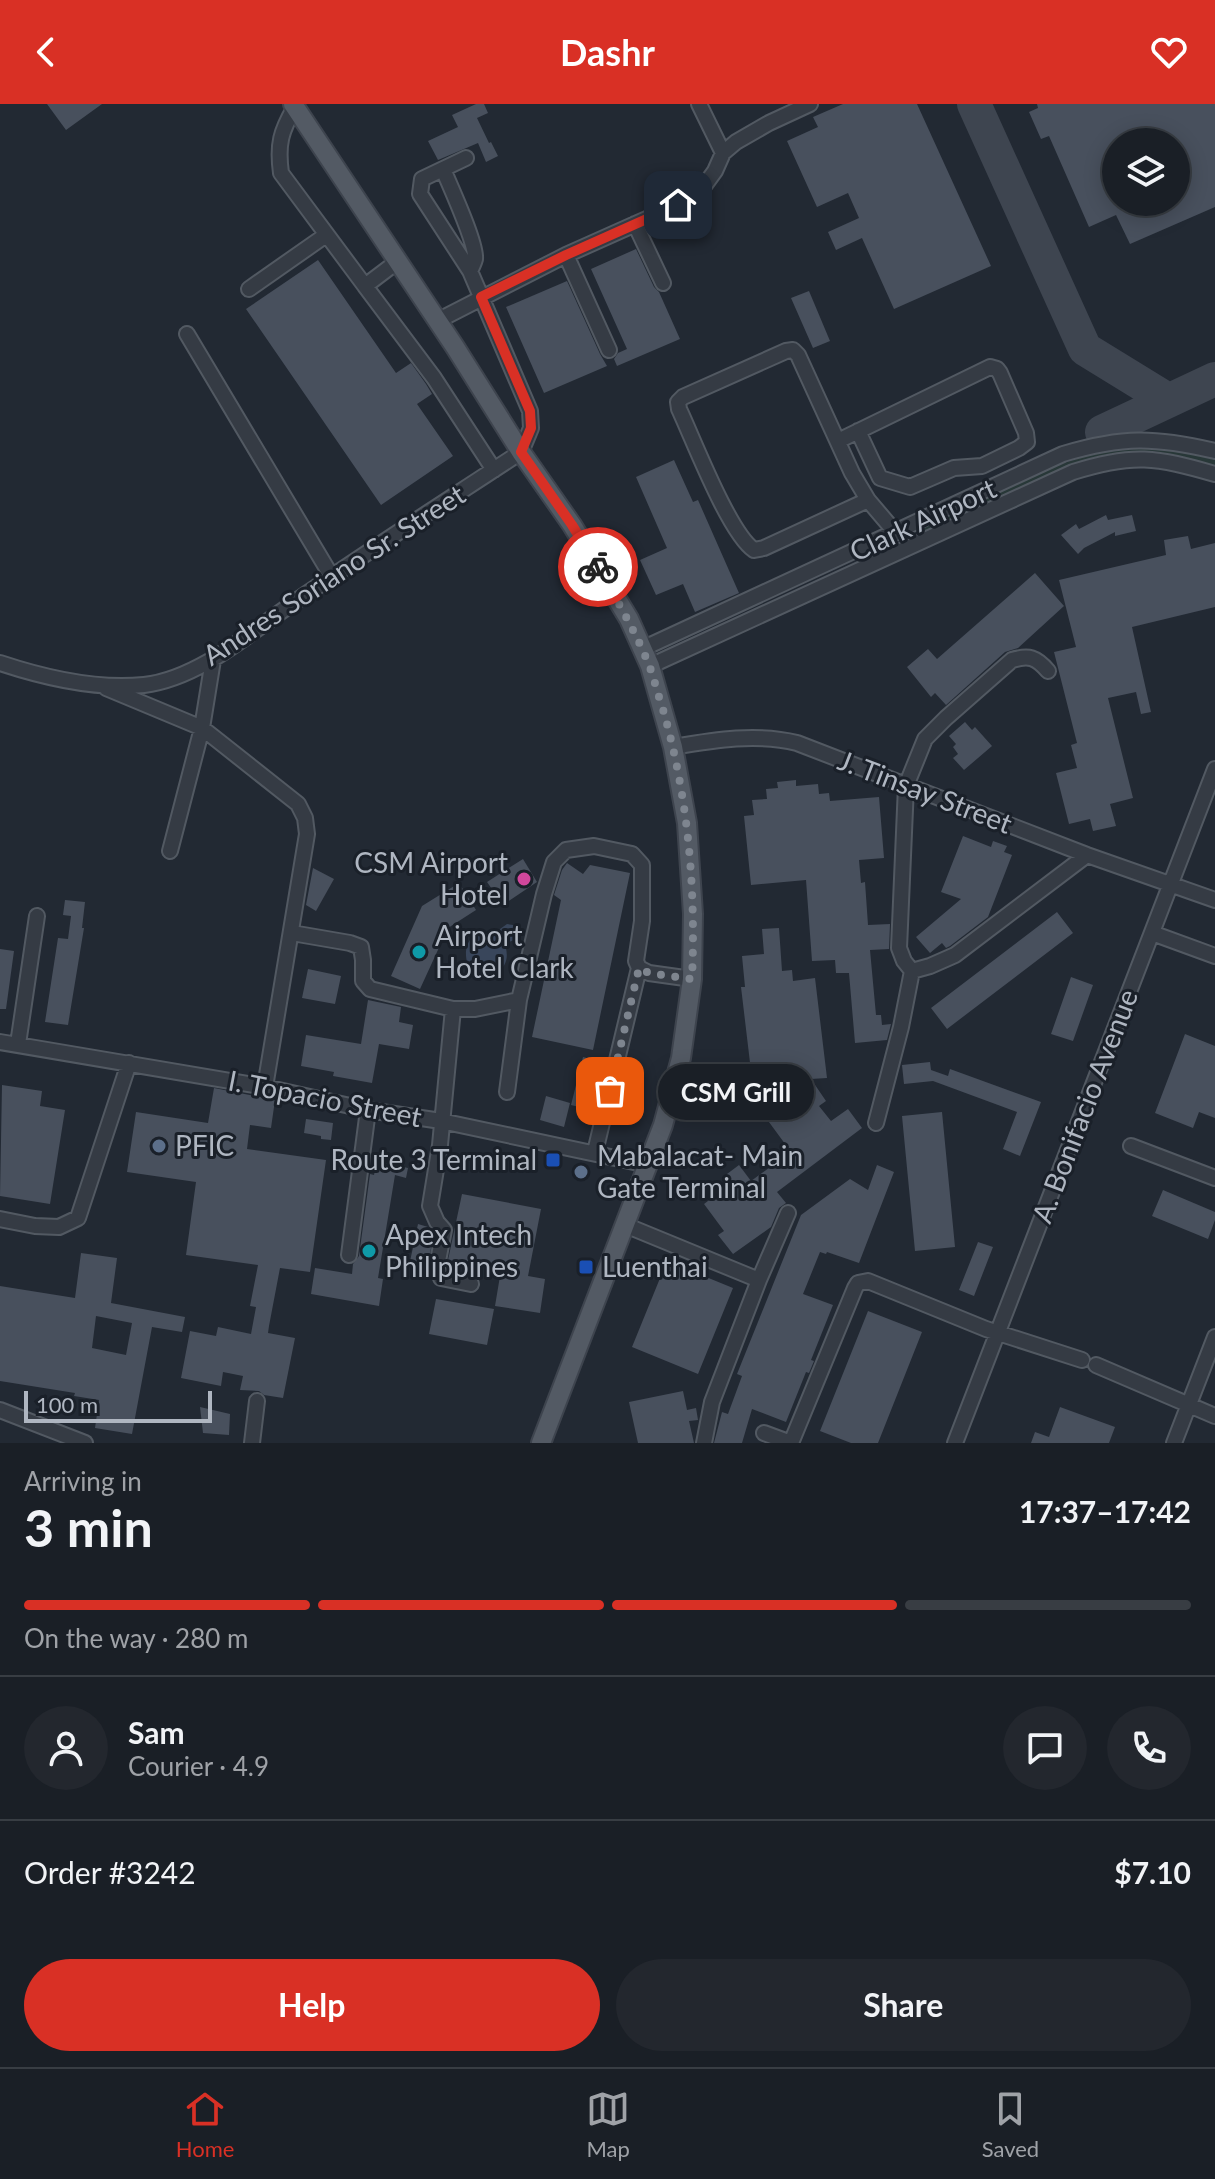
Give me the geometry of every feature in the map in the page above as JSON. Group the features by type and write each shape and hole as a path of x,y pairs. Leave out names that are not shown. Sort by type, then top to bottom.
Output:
{"main road":[{"path":"294,105 592,557 629,619 646,658 673,747 687,823 693,914 685,978 689,1014 663,1125 541,1443"}],"street":[{"path":"699,104 723,153"},
{"path":"437,321 566,255 699,193 715,171 723,153 736,142 810,104"},
{"path":"294,105 278,151 281,173 434,378 494,470"},
{"path":"466,158 422,179 420,194 470,271 530,411 531,428 521,452"},
{"path":"443,169 473,248 475,258 470,271"},
{"path":"635,224 663,283"},
{"path":"249,289 326,235"},
{"path":"566,255 609,350"},
{"path":"365,286 398,261"},
{"path":"187,334 332,577"},
{"path":"868,500 754,550 733,527 678,402 683,397 793,350 868,500 918,544"},
{"path":"838,441 858,431 990,367 1000,373 1027,442 982,466 954,468 910,487 880,478 858,431"},
{"name":"Clark Airport","path":"646,658 903,530 1042,464 1090,446 1113,441 1160,440 1215,451"},
{"name":"Andres Soriano Sr. Street","path":"0,663 30,673 102,686 145,685 213,660 521,452"},
{"name":"Clark Airport","path":"646,658 918,544 1051,481 1096,464 1158,459 1215,474"},
{"path":"876,1123 912,971 899,948 906,786 925,739 1012,660 1025,656 1037,659 1048,671"},
{"path":"170,851 202,728 213,660"},
{"path":"102,686 202,728 298,804 305,818 307,834 265,1087"},
{"name":"J. Tinsay Street","path":"673,747 735,738 782,739 813,748 1087,855 1215,900"},
{"name":"A. Bonifacio Avenue","path":"955,1443 1215,769"},
{"path":"507,1092 519,1000 544,894 554,862 566,850 594,846 632,854 642,865 642,921 636,961 644,971 685,978"},
{"path":"912,971 955,955 1087,855"},
{"path":"18,1044 37,916"},
{"path":"292,933 361,947 363,981 370,989 453,1009 475,1009 519,1000"},
{"path":"1152,933 1215,956"},
{"path":"595,1152 644,971"},
{"path":"453,1009 430,1206 444,1230 437,1266 441,1278 471,1284"},
{"name":"I. Topacio Street","path":"0,1042 265,1087 648,1165"},
{"path":"0,1219 59,1227 78,1218 129,1063"},
{"path":"349,1255 368,1110"},
{"path":"1131,1146 1215,1178"},
{"path":"704,1443 712,1402 788,1213"},
{"path":"625,1225 759,1280"},
{"path":"764,1433 791,1443 858,1283 868,1281 998,1332 1089,1362 1215,1416"},
{"path":"1174,1443 1215,1337"},
{"path":"252,1443 257,1401"},
{"path":"0,1410 85,1443"}],"shaded area":[{"path":"1124,447 1170,449 1215,460 1215,466 1149,451 1114,454 1064,469 921,531 923,525 1022,480 1072,461"}],"water":[{"path":"507,924 513,925 518,932 514,940 503,940 507,954 503,967 482,976 473,971 467,963 469,942 475,935 486,933 500,938 500,929"}],"building":[{"path":"47,104 102,104 66,130"},
{"path":"476,104 484,104 488,113 477,118 498,156 486,162 478,143 438,160 428,141 458,127 452,115"},
{"path":"843,104 917,104 991,266 894,309 862,238 836,250 828,232 859,218 848,193 817,207 787,141 818,127 813,117"},
{"path":"1037,104 1215,104 1215,207 1130,244 1116,216 1190,216 1190,128 1102,128 1102,216 1114,216 1089,227 1049,136 1041,139 1029,112 1038,108"},
{"path":"636,249 680,339 617,366 614,359 627,349 591,269"},
{"path":"318,260 396,373 411,363 426,384 432,394 417,404 453,456 381,505 246,309"},
{"path":"567,281 607,366 544,393 506,307"},
{"path":"809,291 830,341 813,348 791,298"},
{"path":"674,460 693,502 698,500 739,593 695,612 683,584 656,595 640,560 667,548 636,477"},
{"path":"1106,515 1108,520 1132,515 1136,531 1115,536 1115,532 1078,554 1061,535 1076,524 1079,529"},
{"path":"1188,536 1191,549 1215,543 1215,607 1132,627 1151,712 1141,714 1136,692 1108,698 1133,798 1110,804 1116,826 1093,831 1090,819 1069,824 1056,773 1077,768 1071,745 1077,743 1054,652 1076,647 1059,580 1166,555 1164,540"},
{"path":"1035,573 1064,606 1018,648 1005,652 946,705 935,693 931,697 907,667 928,649 937,659"},
{"path":"965,722 972,730 975,727 992,746 964,770 953,758 958,754 953,747 956,744 949,736"},
{"path":"796,780 796,786 818,784 819,794 829,793 830,801 879,797 884,858 859,860 861,883 865,882 868,925 890,924 889,949 870,950 876,1015 881,1015 882,1025 891,1024 887,1040 855,1043 849,973 836,973 835,960 812,961 806,880 751,885 744,816 754,815 752,800 767,799 766,789 778,788 777,782"},
{"path":"963,836 991,847 993,841 1007,846 1004,852 1012,855 988,917 950,946 946,948 942,943 930,953 916,937 961,899 941,892"},
{"path":"523,859 537,882 503,905 487,882"},
{"path":"567,863 583,874 590,865 630,873 593,1050 532,1037 561,900 554,895"},
{"path":"313,868 334,879 316,911 306,905"},
{"name":"Airport Hotel Clark","path":"459,883 476,910 448,928 420,989 391,976 422,906"},
{"path":"65,900 85,902 84,928 68,1025 45,1022 58,938 68,939 71,916 63,915"},
{"path":"1057,912 1073,933 947,1029 931,1008"},
{"path":"779,928 782,971 792,970 793,981 815,978 827,1078 811,1079 826,1101 819,1106 831,1121 848,1109 862,1128 777,1192 786,1203 779,1208 771,1227 733,1254 718,1235 724,1231 704,1204 729,1185 723,1177 739,1165 751,1181 791,1152 766,1118 786,1104 784,1087 756,1090 756,1086 744,1087 743,1072 751,1071 741,987 745,987 742,956 764,954 762,929"},
{"path":"0,949 14,951 6,1009 0,1009"},
{"path":"308,969 341,976 335,1004 302,998"},
{"path":"1071,977 1093,985 1073,1041 1051,1034"},
{"path":"368,1000 401,1007 399,1022 413,1025 409,1049 379,1044 372,1083 301,1066 306,1035 361,1044"},
{"path":"1185,1034 1215,1046 1215,1118 1199,1112 1193,1128 1155,1113"},
{"path":"583,1057 606,1063 595,1111 571,1105"},
{"path":"930,1062 931,1070 948,1076 950,1069 1041,1102 1020,1156 1003,1149 1017,1112 933,1081 904,1084 902,1065"},
{"path":"2,1085 42,1091 40,1106 65,1110 50,1204 0,1196"},
{"path":"214,1088 275,1100 271,1128 250,1125 247,1149 326,1160 310,1272 280,1268 269,1326 268,1333 295,1338 283,1398 264,1395 259,1391 240,1390 243,1376 223,1372 221,1386 181,1378 190,1331 216,1336 218,1327 251,1334 256,1307 250,1306 258,1265 186,1255 196,1182 127,1172 136,1112 208,1123"},
{"path":"546,1096 570,1103 564,1127 540,1120"},
{"path":"942,1112 955,1247 915,1251 902,1116"},
{"path":"306,1119 333,1123 331,1140 304,1133"},
{"name":"Apex Intech Philippines","path":"377,1161 408,1168 406,1178 395,1175 378,1278 383,1279 379,1306 311,1294 315,1268 352,1274 353,1264 359,1256 370,1174 374,1175"},
{"path":"877,1165 894,1172 859,1263 820,1252 803,1294 833,1305 811,1360 814,1361 809,1373 806,1372 786,1422 752,1409 742,1443 714,1443 722,1412 728,1414 742,1376 737,1374 801,1215 850,1179 868,1190"},
{"path":"1163,1190 1215,1212 1208,1239 1152,1216"},
{"path":"462,1194 541,1209 528,1276 545,1279 540,1313 495,1306 501,1270 448,1260"},
{"path":"418,1224 428,1227 433,1233 428,1270 409,1266"},
{"path":"978,1242 993,1247 974,1296 959,1290"},
{"path":"81,1253 117,1258 111,1303 185,1317 182,1332 152,1327 132,1434 95,1428 99,1400 0,1381 0,1286 75,1298","holes":["96,1316 132,1323 126,1355 92,1348"]},
{"path":"667,1261 733,1288 698,1374 632,1347"},
{"path":"436,1299 494,1309 487,1345 429,1334"},
{"path":"868,1311 922,1332 878,1443 851,1443 820,1431"},
{"path":"683,1391 687,1410 696,1408 698,1420 689,1421 694,1443 638,1443 629,1402"},
{"path":"200,1407 230,1414 229,1435 203,1433"},
{"path":"1060,1407 1115,1427 1109,1443 1031,1443 1035,1432 1049,1437"}],"taxiway":[{"path":"974,104 1085,349 1168,400"},
{"path":"1102,432 1215,379"}],"way so far":[{"path":"598,567 629,619 650,666 673,747 687,823 693,931 692,979 649,973 639,968 610,1091"}],"place":[{"name":"CSM Airport Hotel","path":"524,879"},
{"name":"Airport Hotel Clark","path":"419,952"},
{"name":"CSM Grill","path":"610,1091"},
{"name":"PFIC","path":"159,1146"},
{"name":"Route 3 Terminal","path":"553,1160"},
{"name":"Mabalacat- Main Gate Terminal","path":"581,1172"},
{"name":"Apex Intech Philippines","path":"369,1251"},
{"name":"Luenthai","path":"586,1267"}],"route":[{"path":"598,567 521,452 531,428 530,411 481,297 678,205"}]}
